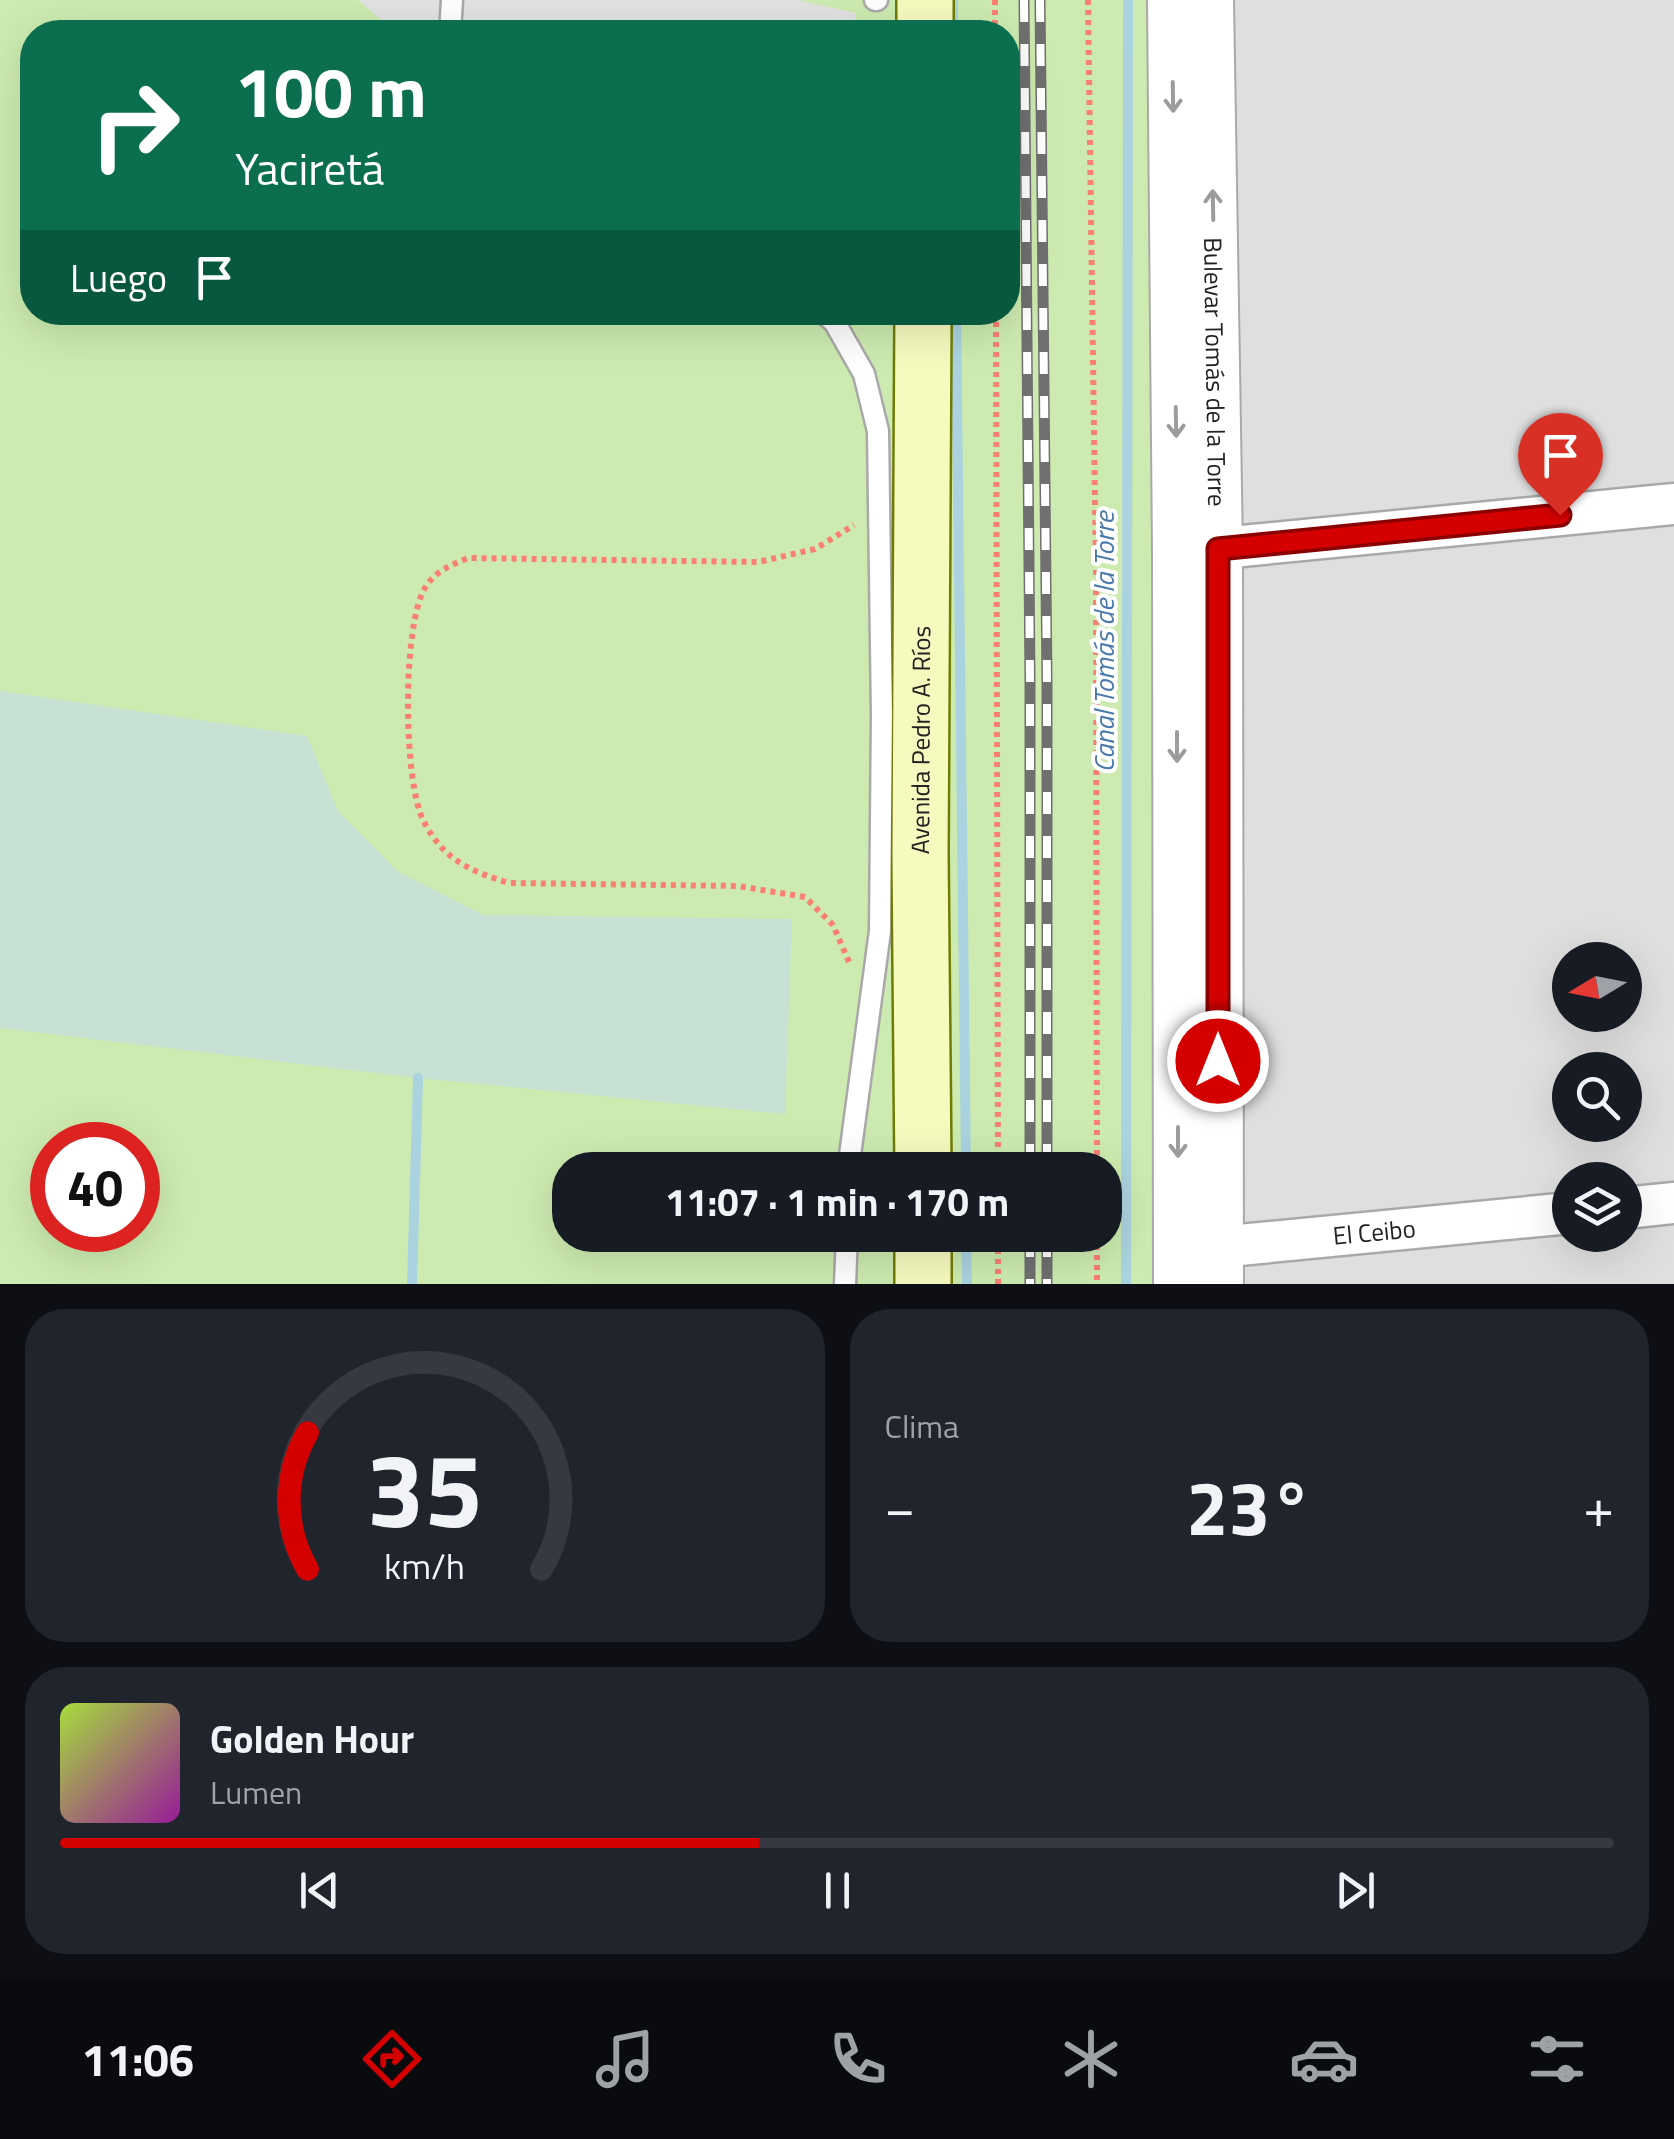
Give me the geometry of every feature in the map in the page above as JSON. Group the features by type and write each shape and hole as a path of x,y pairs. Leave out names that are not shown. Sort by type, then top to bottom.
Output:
{"main road":[{"name":"Avenida Pedro A. Ríos","path":"922,1152 923,325"},
{"path":"923,1252 924,1284"}],"street":[{"name":"Bulevar Tomás de la Torre","path":"1172,0 1198,550"},
{"name":"Bulevar Tomás de la Torre","path":"1198,1266 1198,550 1210,0"},
{"path":"1198,550 1674,504"},
{"path":"1642,1206 1674,1203"},
{"name":"El Ceibo","path":"1198,1266 1552,1216"}],"lane":[{"path":"836,325 864,374 878,431 880,931 850,1152"},
{"path":"846,1284 847,1252"}],"path":[{"path":"1088,0 1096,574 1097,1152"},
{"path":"996,325 998,1152"},
{"path":"851,967 833,925 805,897 738,886 508,883 474,872 444,850 423,821 413,786 408,709 411,644 424,588 441,569 468,558 758,562 815,549 853,527 879,492"},
{"path":"998,1252 998,1284"},
{"path":"1097,1252 1097,1284"}],"shaded area":[{"path":"358,0 797,0 856,13 855,20 381,20"},
{"path":"1172,0 1674,0 1674,1284 1178,1284"}],"green space":[{"path":"0,0 905,0 904,20 20,20 20,325 900,325 900,1152 552,1152 552,1252 900,1252 901,1284 0,1284"},
{"path":"925,0 1172,0 1178,1284 923,1284 923,1252 1122,1252 1122,1152 923,1152 923,325 1020,325 1020,20 925,20"},
{"path":"0,691 307,736 338,811 397,871 483,915 792,919 785,1114 418,1078 0,1028"}],"waterway":[{"path":"953,0 953,20"},
{"name":"Canal Tomás de la Torre","path":"1126,1284 1128,0"},
{"path":"956,325 966,1152"},
{"path":"412,1284 418,1078"},
{"path":"966,1252 967,1284"}],"railway":[{"path":"1024,0 1030,1152"},
{"path":"1040,0 1047,1152"},
{"path":"1030,1252 1030,1284"},
{"path":"1047,1252 1047,1284"}],"route":[{"path":"1218,1061 1218,549 1560,515"}]}
